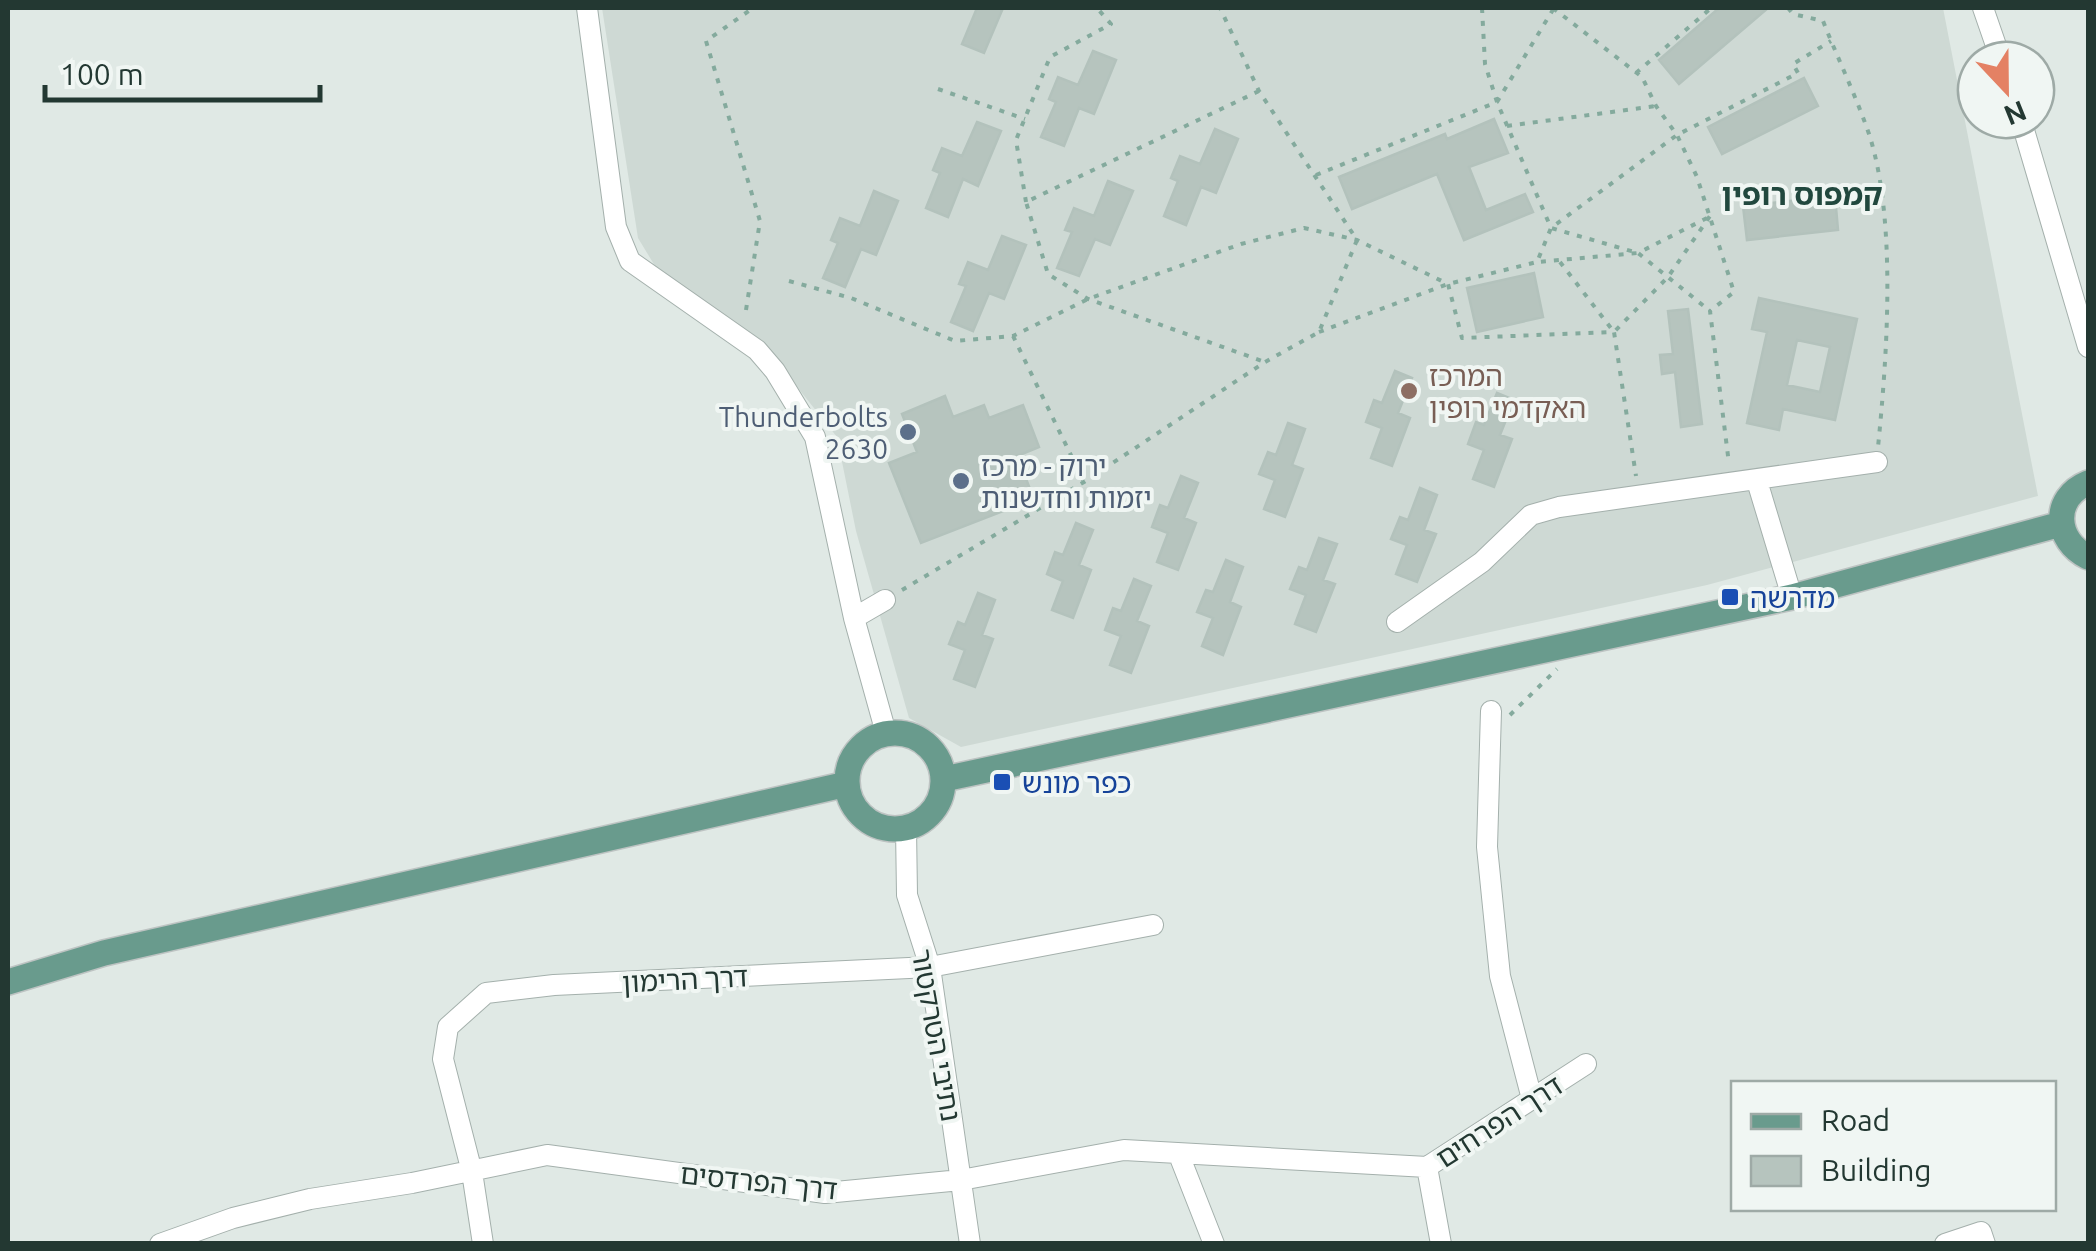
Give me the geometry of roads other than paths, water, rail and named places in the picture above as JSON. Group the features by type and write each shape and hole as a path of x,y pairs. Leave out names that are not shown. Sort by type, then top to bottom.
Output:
{"main road":[{"path":"2086,481 2066,502 2061,524 2070,545 2088,557"},
{"path":"944,779 1792,597 2061,524"},
{"path":"903,733 931,748 944,779 938,805 918,824 892,829 866,820 850,798 847,784 853,757 873,738 903,733"},
{"path":"8,982 123,949 847,784"}],"street":[{"path":"587,8 616,227 630,260 757,350 775,370 815,436 854,618 886,734"},
{"path":"1983,8 1994,40"},
{"path":"2026,140 2088,347"},
{"path":"1397,622 1482,562 1531,515 1558,507 1877,462"},
{"path":"1757,480 1792,597"},
{"path":"854,618 885,600"},
{"path":"1491,711 1487,847 1498,958 1532,1100"},
{"name":"נתיבי הטרקטור","path":"906,828 907,895 930,967 970,1244"},
{"name":"דרך הרימון","path":"484,1244 472,1172 443,1059 448,1027 486,994 554,985 930,967 1153,925"},
{"name":"דרך הפרחים","path":"1441,1244 1427,1167 1586,1064"},
{"name":"דרך הפרדסים","path":"160,1244 234,1218 310,1200 547,1156 825,1193 961,1180 1124,1150 1427,1167"},
{"path":"1178,1155 1214,1244"},
{"path":"1945,1244 1981,1232 1985,1244"}],"place":[{"name":"המרכז האקדמי רופין","path":"1409,391"},
{"name":"Thunderbolts 2630","path":"908,432"},
{"name":"ירוק - מרכז יזמות וחדשנות","path":"961,481"},
{"name":"מדרשה","path":"1730,597"},
{"name":"כפר מונש","path":"1002,782"}],"district":[{"name":"קמפוס רופין","path":"1802,194"}]}
